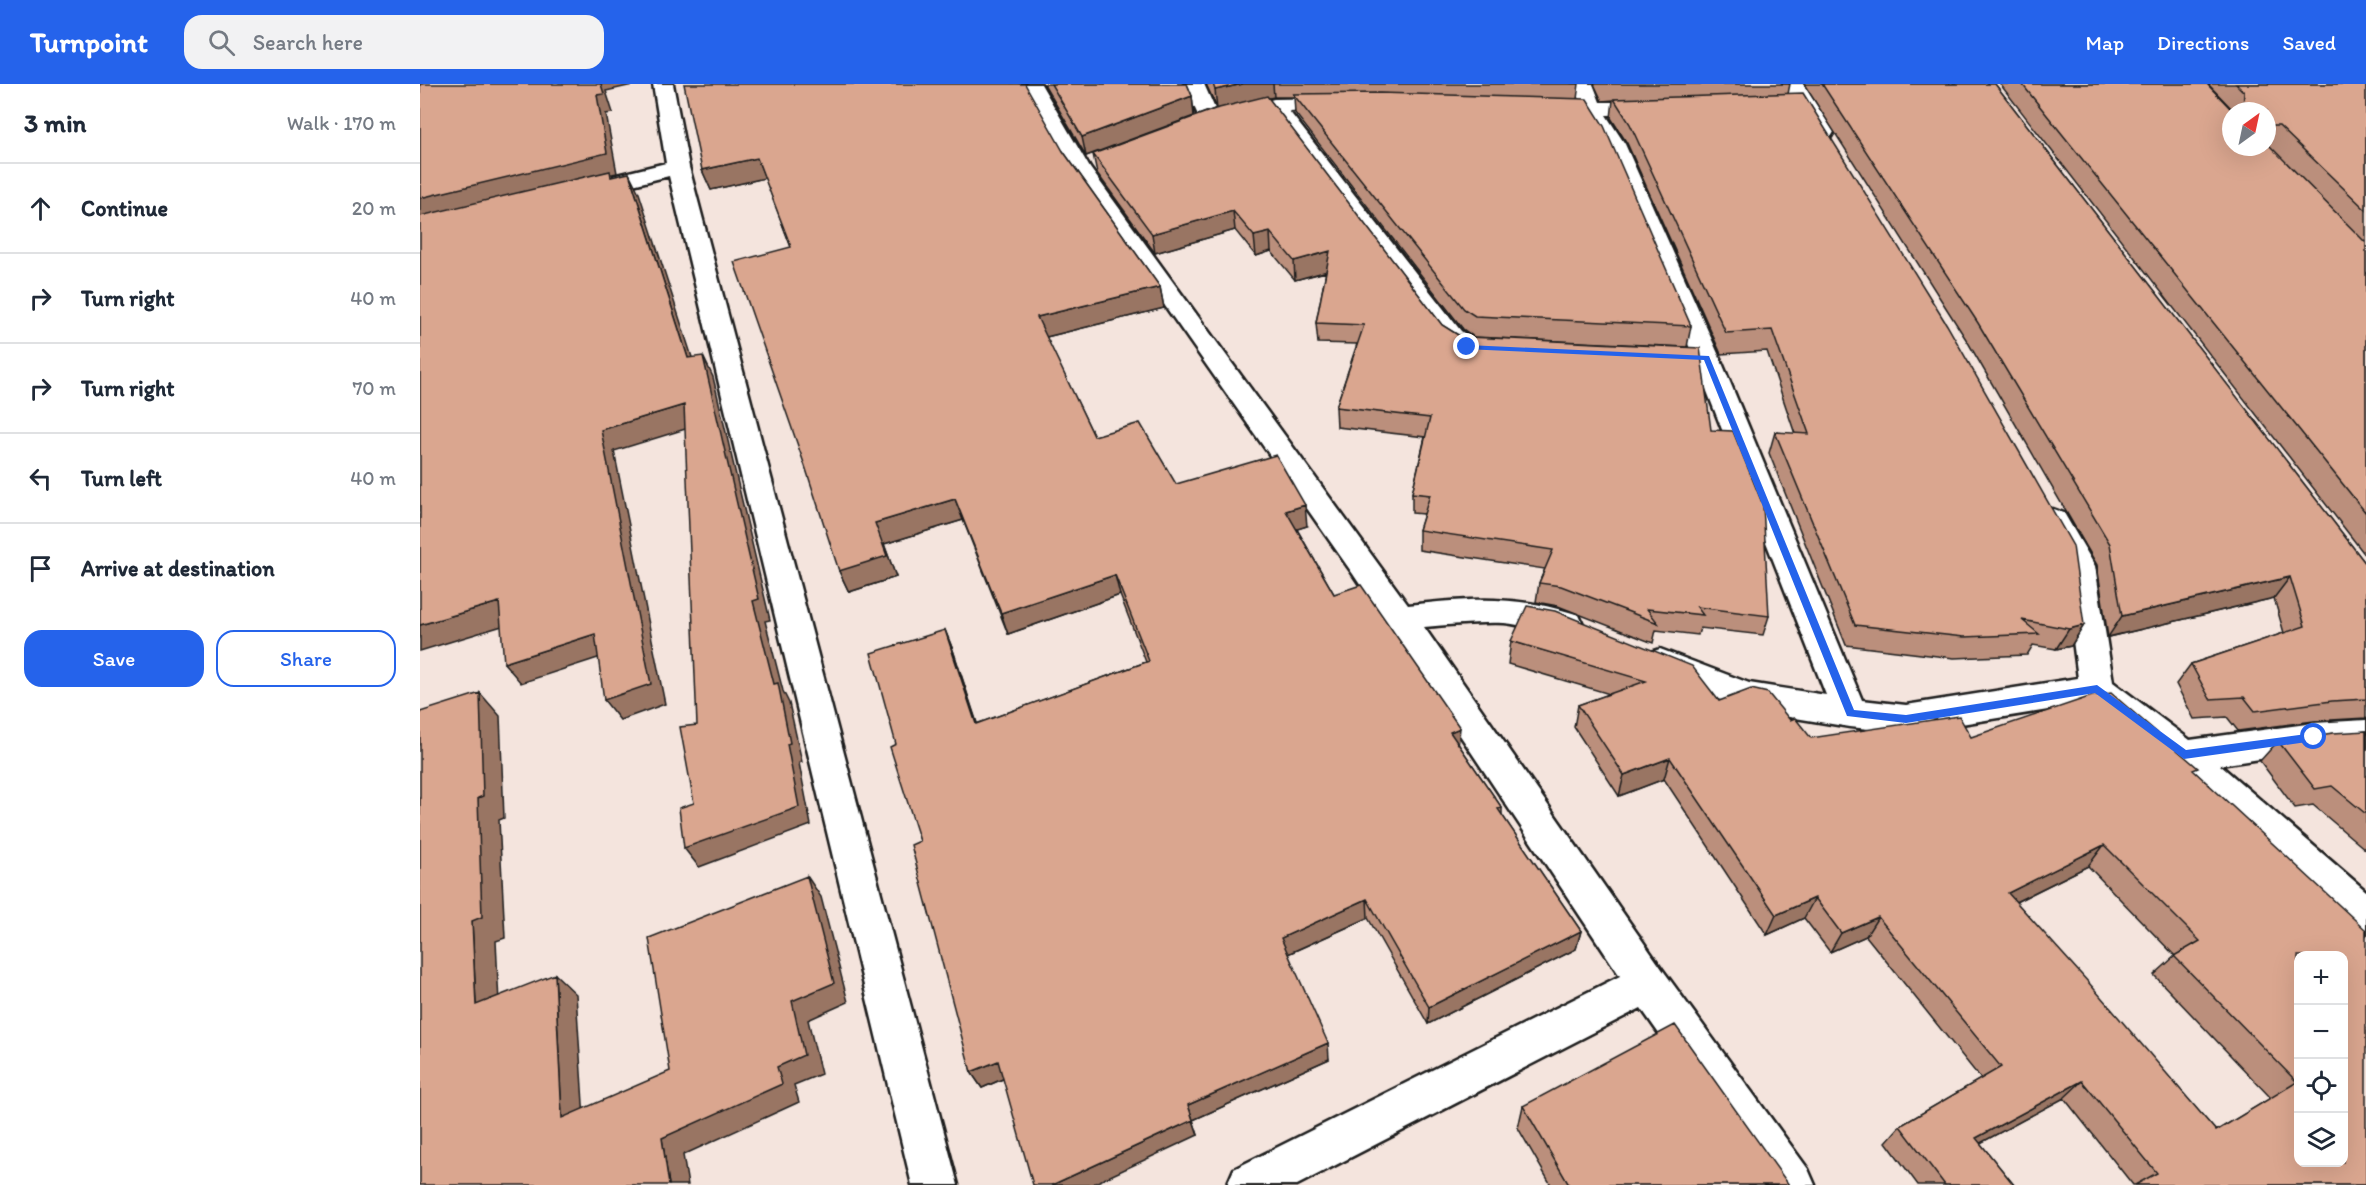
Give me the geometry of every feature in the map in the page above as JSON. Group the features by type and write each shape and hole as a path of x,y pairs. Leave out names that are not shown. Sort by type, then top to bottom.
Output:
{"street":[{"path":"663,84 678,167 935,1185"},
{"path":"1031,84 1091,165 1648,983 1792,1185"},
{"path":"1194,84 1209,120"},
{"path":"1583,84 1593,110 1614,144 1695,357 1850,714"},
{"path":"1793,98 1836,154"},
{"path":"1188,128 1209,120 1275,105 1357,104"},
{"path":"1275,105 1452,337 1467,347 1499,350"},
{"path":"1522,108 1593,110 1676,108"},
{"path":"566,194 678,167"},
{"path":"2039,496 2079,566 2097,689 2184,755 2366,915"},
{"path":"1400,618 1488,609 1557,620 1590,633"},
{"path":"1634,651 1746,696 1850,714 1906,719 2097,689"},
{"path":"2184,755 2314,737 2366,734"},
{"path":"1250,1185 1648,983"}],"building":[{"path":"420,84 601,84 604,94 597,95 607,153 420,198"},
{"path":"684,84 1025,84 1063,151 1160,287 1037,317 1094,436 1140,423 1176,484 1276,455 1305,505 1286,511 1334,594 1361,585 1460,728 1450,732 1502,808 1498,809 1581,931 1429,1007 1367,899 1281,938 1328,1043 1188,1105 1193,1120 1052,1185 1033,1185 998,1061 971,1072 911,845 920,841 890,747 896,744 871,653 945,630 976,724 1149,661 1115,575 1001,613 955,499 875,523 887,556 839,571 734,262 791,247 757,158 702,170"},
{"path":"1051,84 1187,84 1192,96 1082,137"},
{"path":"1213,84 1243,84 1215,90"},
{"path":"1822,84 1995,84 2366,564 2366,699 2255,711 2244,697 2210,699 2191,664 2305,626 2290,577 2122,616 2110,544 1978,323"},
{"path":"2022,84 2207,84 2224,102 2222,102 2222,156 2276,156 2276,152 2366,243 2366,513"},
{"path":"2236,84 2366,84 2366,210 2279,126 2276,126 2276,102 2243,102 2244,92"},
{"path":"1380,93 1587,99 1604,126 1691,326 1475,316 1464,309 1293,94"},
{"path":"1803,93 1947,325 2073,546 2084,625 2069,629 2022,620 2039,634 1964,637 1855,625 1775,432 1809,434 1772,330 1726,333 1630,124 1614,99"},
{"path":"1267,96 1442,325 1458,335 1700,348 1711,430 1733,431 1763,505 1769,616 1697,607 1703,615 1647,609 1658,623 1561,586 1539,583 1553,550 1419,530 1430,495 1412,493 1430,418 1336,407 1364,325 1316,323 1330,251 1294,261 1270,232 1254,236 1233,211 1152,234 1093,154 1215,109"},
{"path":"610,171 611,177 629,173 688,358 703,356 759,599 753,601 774,684 778,683 790,743 787,744 799,807 684,848 679,808 694,803 680,727 697,725 684,405 601,430 651,684 604,700 595,634 504,663 499,602 420,625 420,216"},
{"path":"1527,606 1555,611 1692,666 1719,701 1751,689 1768,693 1790,720 1795,718 1811,738 1959,716 1971,737 2092,696 2111,693 2198,768 2193,770 2366,930 2366,1185 2135,1185 2157,1173 2082,1081 1976,1138 2014,1185 1945,1185 1900,1126 2001,1067 1878,917 1841,933 1815,898 1776,915 1670,758 1624,775 1578,705 1646,681 1511,641","holes":["2104,845 2200,941 2174,956 2294,1079 2294,951 2348,951 2348,1167 2294,1167 2294,1084 2216,1131 2008,893"]},
{"path":"480,693 483,796 478,798 482,917 472,921 476,1005 555,974 562,1118 670,1071 649,938 807,876 834,983 792,1001 804,1055 777,1067 782,1084 662,1138 669,1185 420,1185 420,712"},
{"path":"2366,731 2366,814 2332,786 2315,789 2278,741 2333,733"},
{"path":"1675,1025 1789,1185 1569,1185 1523,1106"}],"route":[{"path":"1467,347 1707,358 1850,714 1906,719 2097,689 2184,755 2314,737"}]}
